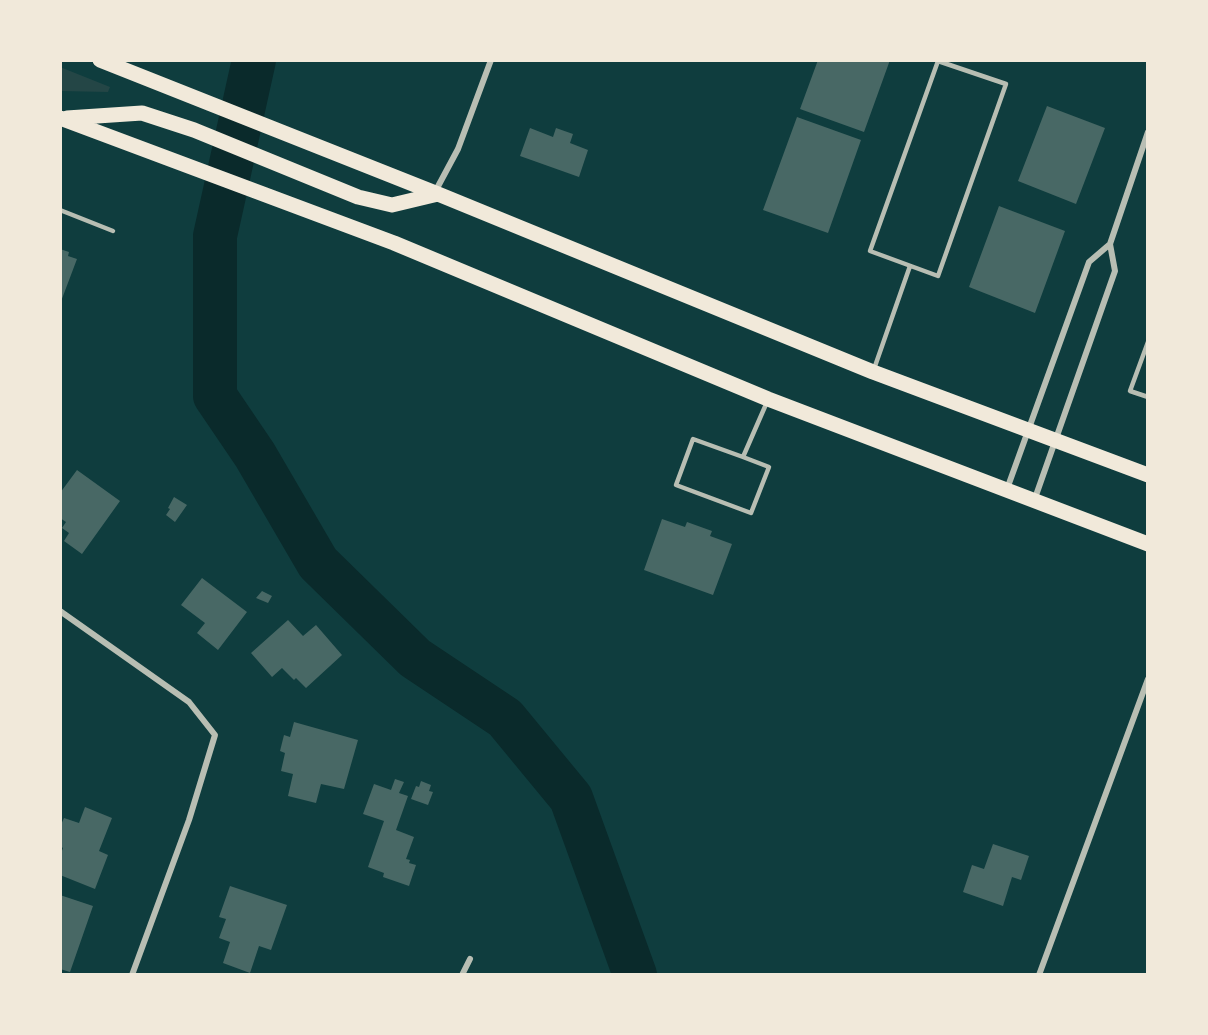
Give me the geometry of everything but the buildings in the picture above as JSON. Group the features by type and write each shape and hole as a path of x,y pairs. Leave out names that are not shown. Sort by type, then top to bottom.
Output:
{"main road":[{"path":"100,60 436,193 873,372 1148,475"},
{"path":"61,119 142,112 194,130 358,197 392,205 436,193"},
{"path":"61,119 405,247 768,399 1148,544"}],"street":[{"path":"436,193 458,149 491,60"},
{"path":"1034,502 1115,271 1110,244 1148,132"},
{"path":"1007,491 1089,262 1110,244"},
{"path":"60,611 189,702 215,735 189,820 132,975"},
{"path":"1039,975 1148,679"},
{"path":"462,975 470,959"}],"lane":[{"path":"938,61 1006,84 938,276 910,266 870,251 938,61"},
{"path":"60,210 113,231"},
{"path":"873,372 910,266"},
{"path":"1148,342 1130,391 1148,397"},
{"path":"743,457 768,399"},
{"path":"693,439 743,457 769,467 752,513 676,485 693,439"}],"shaded area":[{"path":"60,67 110,87 108,92 60,91"}],"waterway":[{"path":"254,60 215,236 215,396 255,455 318,563 415,658 505,718 571,798 635,975"}]}
